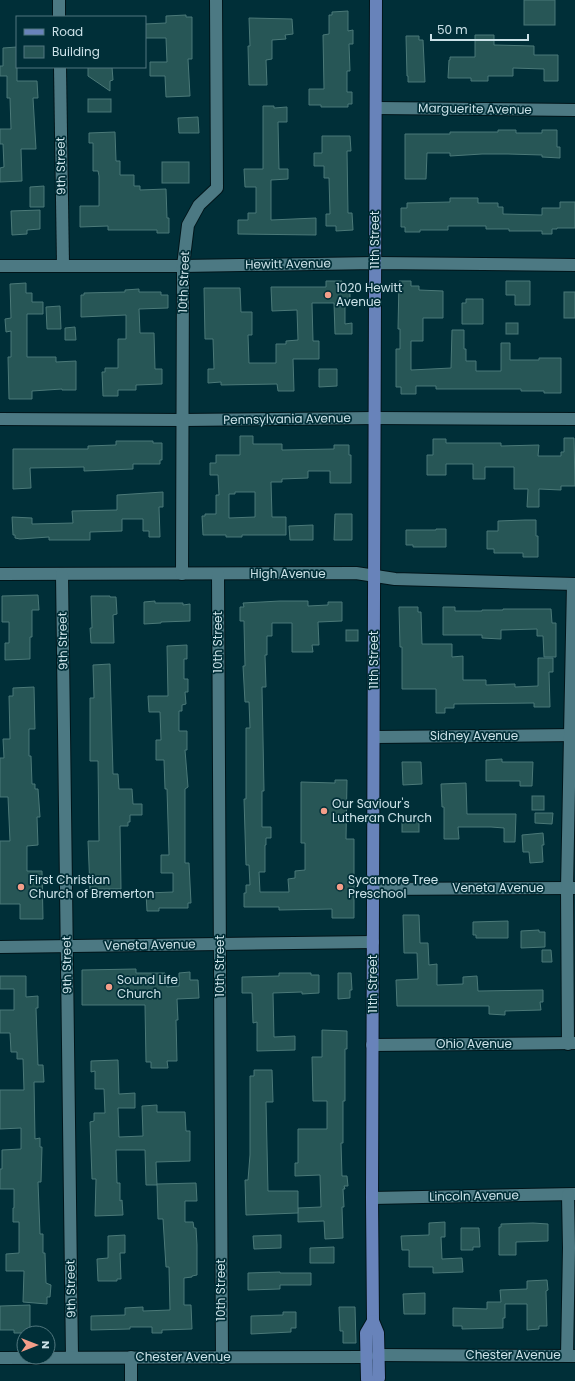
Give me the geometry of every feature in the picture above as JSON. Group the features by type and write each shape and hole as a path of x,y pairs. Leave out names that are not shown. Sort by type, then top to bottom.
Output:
{"main road":[{"name":"11th Street","path":"369,1381 367,1379 378,1333 373,1321 372,1198 376,0"},
{"name":"11th Street","path":"372,1356 379,1378 377,1381"}],"street":[{"path":"59,0 59,16"},
{"name":"10th Street","path":"182,574 183,266 188,225 199,205 217,188 216,0"},
{"name":"9th Street","path":"60,68 63,265"},
{"name":"Marguerite Avenue","path":"376,108 575,110"},
{"name":"Hewitt Avenue","path":"0,266 183,266 375,263 575,265"},
{"name":"Pennsylvania Avenue","path":"0,419 575,419"},
{"name":"High Avenue","path":"0,574 356,574 394,579 574,584"},
{"name":"9th Street","path":"62,574 72,1357"},
{"name":"10th Street","path":"218,574 222,1358"},
{"path":"572,1044 571,888 574,584"},
{"name":"Sidney Avenue","path":"374,737 572,735"},
{"name":"Veneta Avenue","path":"373,889 571,888"},
{"name":"Veneta Avenue","path":"0,946 373,942"},
{"name":"Ohio Avenue","path":"372,1045 572,1044"},
{"path":"571,1356 570,1248 572,1194"},
{"name":"Lincoln Avenue","path":"372,1198 572,1194"},
{"name":"Chester Avenue","path":"0,1358 571,1356"},
{"path":"131,1357 131,1381"}],"building":[{"path":"524,0 555,0 555,25 524,25"},
{"path":"348,11 348,31 353,30 353,44 349,44 350,71 347,71 347,92 352,92 352,104 348,104 348,107 321,107 321,105 309,105 309,89 324,89 323,35 329,34 329,15 332,15 332,12"},
{"path":"186,15 186,17 192,17 192,59 188,59 190,96 166,97 165,76 150,76 150,62 167,62 166,38 146,38 146,24 166,23 166,16"},
{"path":"249,18 292,19 293,34 285,35 286,39 272,40 272,59 266,60 267,85 249,85"},
{"path":"475,35 494,35 494,45 534,46 534,55 558,55 558,81 544,81 544,69 513,68 513,76 488,76 488,81 471,81 471,78 448,78 450,57 475,57"},
{"path":"406,36 419,36 419,40 423,40 425,82 408,82"},
{"path":"16,47 17,81 37,81 38,98 33,98 36,149 21,149 22,181 0,182 0,168 4,167 3,144 0,144 0,129 11,129 10,98 7,98 7,76 0,76 0,66 3,66 3,48"},
{"path":"88,68 112,68 113,80 110,81 110,91 88,76"},
{"path":"88,99 111,99 111,112 88,112"},
{"path":"263,106 274,106 274,108 287,107 287,122 278,122 279,169 288,169 288,179 271,180 271,220 316,218 316,235 238,234 238,220 248,220 248,213 256,213 256,187 245,187 244,169 263,169"},
{"path":"198,117 199,133 179,133 178,118"},
{"path":"498,130 516,130 516,133 542,133 542,130 557,130 557,147 560,147 560,158 542,157 542,155 482,154 450,156 450,153 427,153 426,179 405,179 405,134 498,132"},
{"path":"115,132 116,161 120,161 120,175 134,175 134,186 140,186 140,190 166,189 169,233 157,233 157,230 108,230 108,226 80,227 80,206 99,206 99,176 98,171 93,171 93,143 89,143 89,133"},
{"path":"322,136 350,136 351,151 347,151 348,213 352,213 353,230 336,231 336,226 326,226 326,214 330,214 329,178 324,178 324,166 314,166 314,153 322,153"},
{"path":"162,162 189,162 189,183 162,183"},
{"path":"44,186 44,207 30,207 30,187"},
{"path":"450,198 478,198 478,203 498,203 498,207 503,207 503,214 542,215 542,208 560,208 560,202 575,202 575,228 557,228 552,229 552,234 542,234 542,231 486,229 486,226 448,226 448,230 420,230 420,232 405,232 405,227 401,227 401,208 407,208 407,203 450,202"},
{"path":"40,210 40,229 27,230 27,234 12,235 11,211"},
{"path":"326,281 342,281 342,286 350,286 350,303 345,303 345,324 352,323 352,334 335,334 334,303 312,303 313,341 319,341 319,359 293,359 294,391 278,391 277,384 221,385 221,382 208,383 208,369 214,369 213,339 205,339 204,288 240,288 241,312 252,312 252,335 248,335 249,363 276,363 276,344 286,344 286,341 298,340 297,310 272,311 271,287 326,287"},
{"path":"399,281 411,281 411,286 419,286 419,290 443,291 443,318 423,318 423,341 411,341 411,370 451,368 452,330 464,330 464,349 466,349 466,361 476,361 476,371 501,371 501,343 510,343 510,360 561,358 561,393 521,391 521,389 436,389 436,386 416,386 416,394 401,394 401,387 396,387 396,349 400,349 400,329 398,329"},
{"path":"506,281 530,281 530,305 515,305 515,295 506,295"},
{"path":"26,283 26,293 32,293 32,302 43,302 43,314 27,314 27,357 56,357 56,362 76,361 76,390 62,389 32,391 32,399 9,399 8,357 11,357 11,331 6,332 5,319 11,318 10,284"},
{"path":"139,289 139,292 161,292 161,295 168,295 168,308 139,309 140,333 154,333 155,369 162,369 162,384 136,385 136,390 118,390 118,396 103,396 102,372 105,372 105,368 118,368 118,339 126,339 126,315 81,317 81,295 84,295 84,293 125,292 125,290"},
{"path":"564,292 575,292 575,318 564,318"},
{"path":"466,299 483,299 483,324 462,324 462,303 466,303"},
{"path":"60,306 61,329 47,329 46,307"},
{"path":"506,323 518,323 518,334 506,334"},
{"path":"75,327 76,340 65,340 65,328"},
{"path":"319,369 337,369 337,386 319,387"},
{"path":"240,436 253,436 253,444 282,444 282,450 334,449 334,445 349,445 349,455 351,455 351,483 330,483 330,471 308,471 308,478 282,479 282,482 271,482 272,517 286,517 286,535 242,535 242,537 226,537 226,535 203,535 202,516 205,516 205,514 216,514 216,495 219,495 218,475 210,475 210,463 216,463 216,455 240,455","holes":["235,492 255,492 255,517 229,518 229,494 235,494"]},
{"path":"564,438 574,438 575,486 561,486 561,490 539,489 539,507 527,507 528,489 514,489 514,467 485,467 485,479 473,479 473,464 446,464 446,475 427,475 427,455 433,455 433,439 446,439 446,443 501,443 501,446 539,445 538,456 561,456 561,452 564,452"},
{"path":"116,441 153,441 153,443 162,443 162,460 160,460 160,464 133,464 133,469 84,471 84,467 30,468 31,488 13,489 13,449 88,449 88,446 116,445"},
{"path":"163,492 163,507 159,507 160,537 149,537 149,531 143,531 143,519 122,519 122,531 90,532 90,540 49,540 49,537 20,539 15,538 15,535 13,535 12,517 32,518 32,524 73,523 72,511 117,510 117,495"},
{"path":"335,514 352,514 352,540 334,540"},
{"path":"536,520 538,557 523,557 523,553 494,553 494,549 487,549 487,531 498,531 498,521"},
{"path":"313,525 313,540 290,540 289,526"},
{"path":"446,529 446,547 413,547 413,545 406,545 406,530"},
{"path":"38,595 39,610 32,610 30,659 5,660 5,643 9,643 9,622 2,622 2,596"},
{"path":"91,596 116,597 117,614 113,615 114,643 91,643"},
{"path":"155,601 155,603 190,604 190,621 144,624 144,602"},
{"path":"308,601 308,606 328,605 328,602 342,602 342,621 318,622 319,645 312,645 313,652 292,652 292,623 272,623 272,636 267,636 267,655 265,655 266,687 262,687 264,791 262,791 262,827 271,827 271,838 266,838 265,872 259,872 260,892 289,892 288,879 295,878 295,871 305,870 305,843 301,843 301,782 335,783 335,780 347,780 346,839 354,839 354,918 332,918 332,909 279,910 279,907 244,907 244,893 246,893 246,885 250,885 249,865 246,865 244,799 246,799 246,728 250,728 249,702 245,702 243,666 245,666 244,621 240,621 240,607 244,607 243,603"},
{"path":"399,607 418,607 418,612 421,612 422,644 452,644 452,657 463,656 463,680 486,680 486,685 515,684 515,687 538,686 538,658 553,658 553,672 549,672 550,707 534,707 534,703 454,704 454,708 445,708 445,713 436,713 436,689 402,689 402,647 400,647"},
{"path":"443,607 455,607 455,611 551,609 552,623 556,623 556,657 544,657 543,636 537,636 537,629 501,630 501,639 482,638 482,635 443,635"},
{"path":"346,630 358,630 358,641 346,641"},
{"path":"187,645 187,659 184,659 184,679 188,679 188,692 185,692 186,704 182,705 182,711 179,711 179,731 187,731 187,750 185,750 188,787 185,789 185,863 189,863 191,903 188,903 188,908 159,908 159,911 147,911 146,893 173,892 173,873 161,873 161,855 169,855 167,789 165,789 164,760 156,760 156,740 161,740 160,712 149,712 148,696 168,696 167,646"},
{"path":"110,664 113,774 118,774 119,789 132,789 133,804 142,804 142,815 130,815 130,822 128,822 128,826 120,826 121,889 90,889 88,841 99,841 98,761 90,761 90,698 94,698 93,665"},
{"path":"34,687 35,729 29,729 29,756 31,756 32,784 35,784 35,789 38,789 40,817 37,817 38,845 27,846 27,871 42,871 43,919 20,919 20,904 0,904 0,841 10,841 8,797 0,797 0,758 4,758 3,739 10,739 9,696 13,696 13,688"},
{"path":"502,759 502,762 533,762 532,786 520,786 520,781 486,781 486,760"},
{"path":"402,762 421,762 422,784 403,785"},
{"path":"466,783 467,814 516,814 515,842 504,842 504,828 491,827 458,827 459,839 444,839 444,807 442,807 441,784"},
{"path":"532,796 544,796 544,810 532,810"},
{"path":"535,813 553,813 552,824 535,823"},
{"path":"402,816 419,816 419,832 402,832"},
{"path":"543,833 543,862 530,863 529,852 523,852 522,835"},
{"path":"403,915 419,915 420,943 428,943 429,965 437,964 437,985 463,984 463,977 477,976 478,991 543,990 543,1002 540,1002 541,1010 505,1011 505,1015 489,1014 489,1006 397,1006 396,980 418,979 417,953 404,953"},
{"path":"508,921 508,938 476,938 476,935 473,935 473,922"},
{"path":"539,930 539,932 545,932 545,947 521,948 521,931"},
{"path":"542,950 551,950 552,962 542,962"},
{"path":"136,969 136,973 165,973 167,987 179,986 179,973 190,972 190,980 198,980 199,998 177,999 177,1061 167,1061 168,1068 151,1068 151,1062 146,1062 145,1005 82,1005 82,970"},
{"path":"279,973 311,973 311,975 319,975 319,993 273,993 274,1037 295,1036 295,1050 257,1051 257,1022 253,1023 252,993 242,993 242,977 279,976"},
{"path":"338,973 351,973 352,990 350,990 350,998 338,999"},
{"path":"0,976 26,976 26,997 38,996 38,1008 36,1008 38,1065 43,1065 44,1082 34,1082 35,1139 40,1138 40,1147 42,1147 41,1182 38,1182 40,1234 43,1234 46,1283 51,1285 50,1297 47,1297 47,1304 23,1302 24,1271 6,1271 6,1254 19,1253 19,1222 13,1222 14,1189 0,1189 0,1169 2,1169 2,1150 21,1149 21,1128 0,1129 0,1090 24,1090 23,1059 17,1059 17,1052 11,1052 10,1033 0,1033 0,1010 14,1010 14,989 0,989"},
{"path":"322,1030 347,1031 347,1049 345,1049 345,1101 343,1101 343,1143 341,1143 342,1176 347,1176 348,1186 344,1186 345,1189 343,1189 343,1238 325,1239 324,1221 298,1222 298,1208 321,1207 320,1175 295,1176 295,1163 298,1163 298,1129 327,1129 327,1101 313,1101 312,1057 322,1057"},
{"path":"118,1060 119,1094 135,1093 135,1108 118,1108 119,1137 143,1136 142,1106 157,1105 157,1112 185,1112 186,1131 190,1131 190,1161 156,1162 157,1185 146,1185 145,1150 116,1150 117,1183 120,1183 120,1201 122,1200 123,1215 95,1216 96,1179 92,1179 90,1122 94,1121 94,1113 105,1113 104,1089 95,1089 95,1071 91,1072 91,1061"},
{"path":"254,1070 272,1070 273,1102 266,1102 268,1191 298,1191 298,1213 246,1215 245,1180 248,1180 250,1155 250,1076 254,1076"},
{"path":"196,1183 197,1201 185,1201 185,1222 193,1222 194,1228 196,1228 197,1245 197,1275 184,1278 184,1305 191,1305 192,1329 162,1330 162,1333 152,1333 152,1327 91,1330 91,1316 125,1315 125,1308 143,1307 143,1311 170,1310 169,1267 166,1267 163,1219 158,1219 157,1184"},
{"path":"445,1222 445,1237 441,1237 442,1259 462,1258 463,1272 433,1273 433,1267 409,1267 409,1250 402,1250 401,1236 429,1235 429,1223"},
{"path":"501,1224 548,1224 548,1241 516,1242 516,1255 499,1255 499,1227 501,1227"},
{"path":"461,1228 479,1228 480,1247 473,1247 473,1250 461,1250"},
{"path":"125,1235 125,1253 120,1253 121,1279 117,1279 117,1281 98,1281 97,1259 108,1258 108,1236"},
{"path":"281,1235 281,1248 254,1249 253,1236"},
{"path":"334,1247 334,1263 310,1263 310,1248"},
{"path":"248,1273 311,1273 311,1285 280,1285 280,1289 248,1290"},
{"path":"547,1280 547,1326 539,1326 539,1329 527,1330 527,1304 505,1304 503,1328 462,1329 462,1326 453,1326 453,1308 487,1309 487,1302 501,1302 500,1290 527,1289 527,1281"},
{"path":"425,1293 425,1314 404,1314 403,1294"},
{"path":"30,1305 30,1325 16,1325 16,1333 14,1333 14,1330 0,1330 0,1306"},
{"path":"339,1307 355,1307 356,1343 343,1343 343,1331 340,1331"},
{"path":"283,1312 296,1312 296,1328 291,1328 291,1332 251,1334 251,1316 283,1315"}],"place":[{"name":"1020 Hewitt Avenue","path":"328,295"},
{"name":"Our Saviour's Lutheran Church","path":"324,811"},
{"name":"First Christian Church of Bremerton","path":"21,887"},
{"name":"Sycamore Tree Preschool","path":"340,887"},
{"name":"Sound Life Church","path":"109,987"}]}
